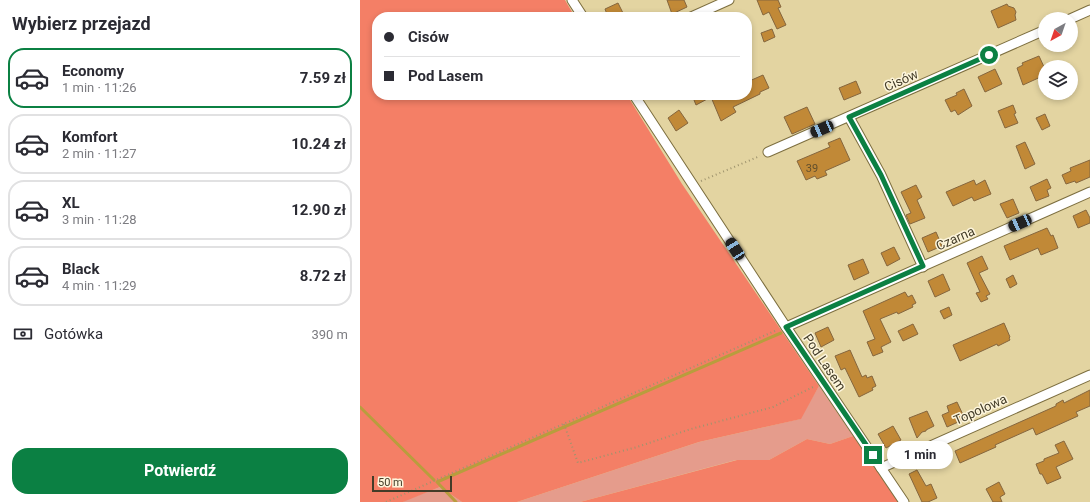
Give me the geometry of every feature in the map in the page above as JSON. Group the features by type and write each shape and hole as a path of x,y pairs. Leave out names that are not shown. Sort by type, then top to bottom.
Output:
{"street":[{"path":"572,0 580,12"},
{"path":"702,12 729,0"},
{"path":"1078,15 1090,10"},
{"name":"Cisów","path":"768,152 1038,33"},
{"name":"Pod Lasem","path":"637,100 786,327 904,502"},
{"path":"849,117 881,175 923,266"},
{"name":"Czarna","path":"786,327 1090,192"},
{"name":"Topolowa","path":"881,468 1090,375"}],"path":[{"path":"692,184 768,152"},
{"path":"386,502 565,426 786,327"},
{"path":"565,426 578,463 637,447 691,429 773,407 823,382"}],"shaded area":[{"path":"360,0 565,0 572,12 372,12 372,100 630,100 682,184 819,386 801,419 699,442 517,502 462,502 440,487 403,502 360,502"},
{"path":"819,386 853,436 830,444 807,439 769,460 736,460 580,502 517,502 699,442 800,419"},
{"path":"853,436 898,502 580,502 737,460 769,460 807,439 830,444"},
{"path":"440,487 462,502 403,502 406,500"}],"building":[{"path":"667,0 684,0 687,7 676,12 671,12"},
{"path":"757,0 778,0 781,7 778,8 786,25 777,29 769,12 763,15"},
{"path":"618,3 622,12 606,12 605,9"},
{"path":"1007,4 1008,6 1014,8 1016,12 1016,20 998,28 991,11"},
{"path":"772,29 775,37 764,42 761,33"},
{"path":"1039,56 1041,60 1038,60 1038,78 1023,85 1017,68 1023,65 1022,63"},
{"path":"995,69 1002,84 985,92 978,77"},
{"path":"763,75 769,88 752,98 752,80"},
{"path":"856,81 861,93 844,100 839,88"},
{"path":"964,89 972,106 958,115 955,110 951,112 945,100 957,95 956,93"},
{"path":"694,100 705,100 696,105"},
{"path":"712,100 748,100 733,107 736,112 721,121"},
{"path":"1013,105 1016,113 1014,114 1018,123 1005,128 998,111"},
{"path":"807,107 815,124 792,134 784,117"},
{"path":"679,110 688,123 676,131 668,118"},
{"path":"1045,114 1050,126 1042,130 1036,118"},
{"path":"840,138 850,160 825,171 827,175 817,179 815,176 806,180 797,161 830,147 828,143"},
{"path":"1025,142 1035,164 1025,169 1016,146"},
{"path":"1090,160 1090,177 1076,183 1075,181 1066,184 1062,175 1071,171 1070,168"},
{"path":"1047,179 1051,188 1047,190 1049,196 1036,201 1030,187"},
{"path":"974,180 976,185 985,180 991,194 974,201 972,197 953,206 946,192"},
{"path":"916,185 922,197 917,200 925,218 910,224 906,215 911,213 901,192"},
{"path":"1013,199 1019,213 1007,218 1000,204"},
{"path":"1086,210 1090,218 1090,223 1078,228 1073,216"},
{"path":"1047,228 1051,236 1053,235 1058,248 1041,255 1038,248 1010,260 1004,246"},
{"path":"936,232 942,246 928,252 922,238"},
{"path":"894,247 900,259 887,266 881,253"},
{"path":"982,256 988,269 979,273 990,294 986,296 988,299 981,302 976,293 980,292 967,263"},
{"path":"863,259 869,273 854,280 848,265"},
{"path":"943,274 950,290 935,297 928,281"},
{"path":"1013,275 1017,284 1010,288 1006,279"},
{"path":"905,292 908,297 912,295 916,303 912,305 913,307 898,314 897,312 880,319 891,342 881,347 883,352 873,356 867,342 875,339 863,311"},
{"path":"949,307 952,315 944,319 940,311"},
{"path":"1004,323 1010,340 998,346 997,344 960,361 953,345"},
{"path":"913,324 918,334 903,341 898,331"},
{"path":"828,327 834,340 821,347 815,333"},
{"path":"850,350 862,377 866,375 867,378 872,376 876,386 872,388 873,390 859,397 845,368 841,370 835,356"},
{"path":"1090,390 1090,406 1076,412 1078,416 1036,435 1033,428 960,463 955,451 1056,406 1056,404 1063,400 1064,403"},
{"path":"957,402 965,419 947,427 942,415 949,412 947,406"},
{"path":"927,411 934,426 922,432 917,438 909,418"},
{"path":"893,426 901,440 886,448 878,434"},
{"path":"1064,441 1073,459 1056,467 1061,478 1047,484 1042,474 1040,474 1036,464 1059,453 1055,445"},
{"path":"917,470 926,486 931,484 937,498 928,502 922,502 909,474"},
{"path":"999,482 1005,494 1000,497 1002,502 993,502 986,489"}],"waterway":[{"path":"456,502 437,482 781,333"},
{"path":"360,407 434,480"}],"route":[{"path":"873,455 786,327 923,266 881,175 849,117 989,55"}]}
